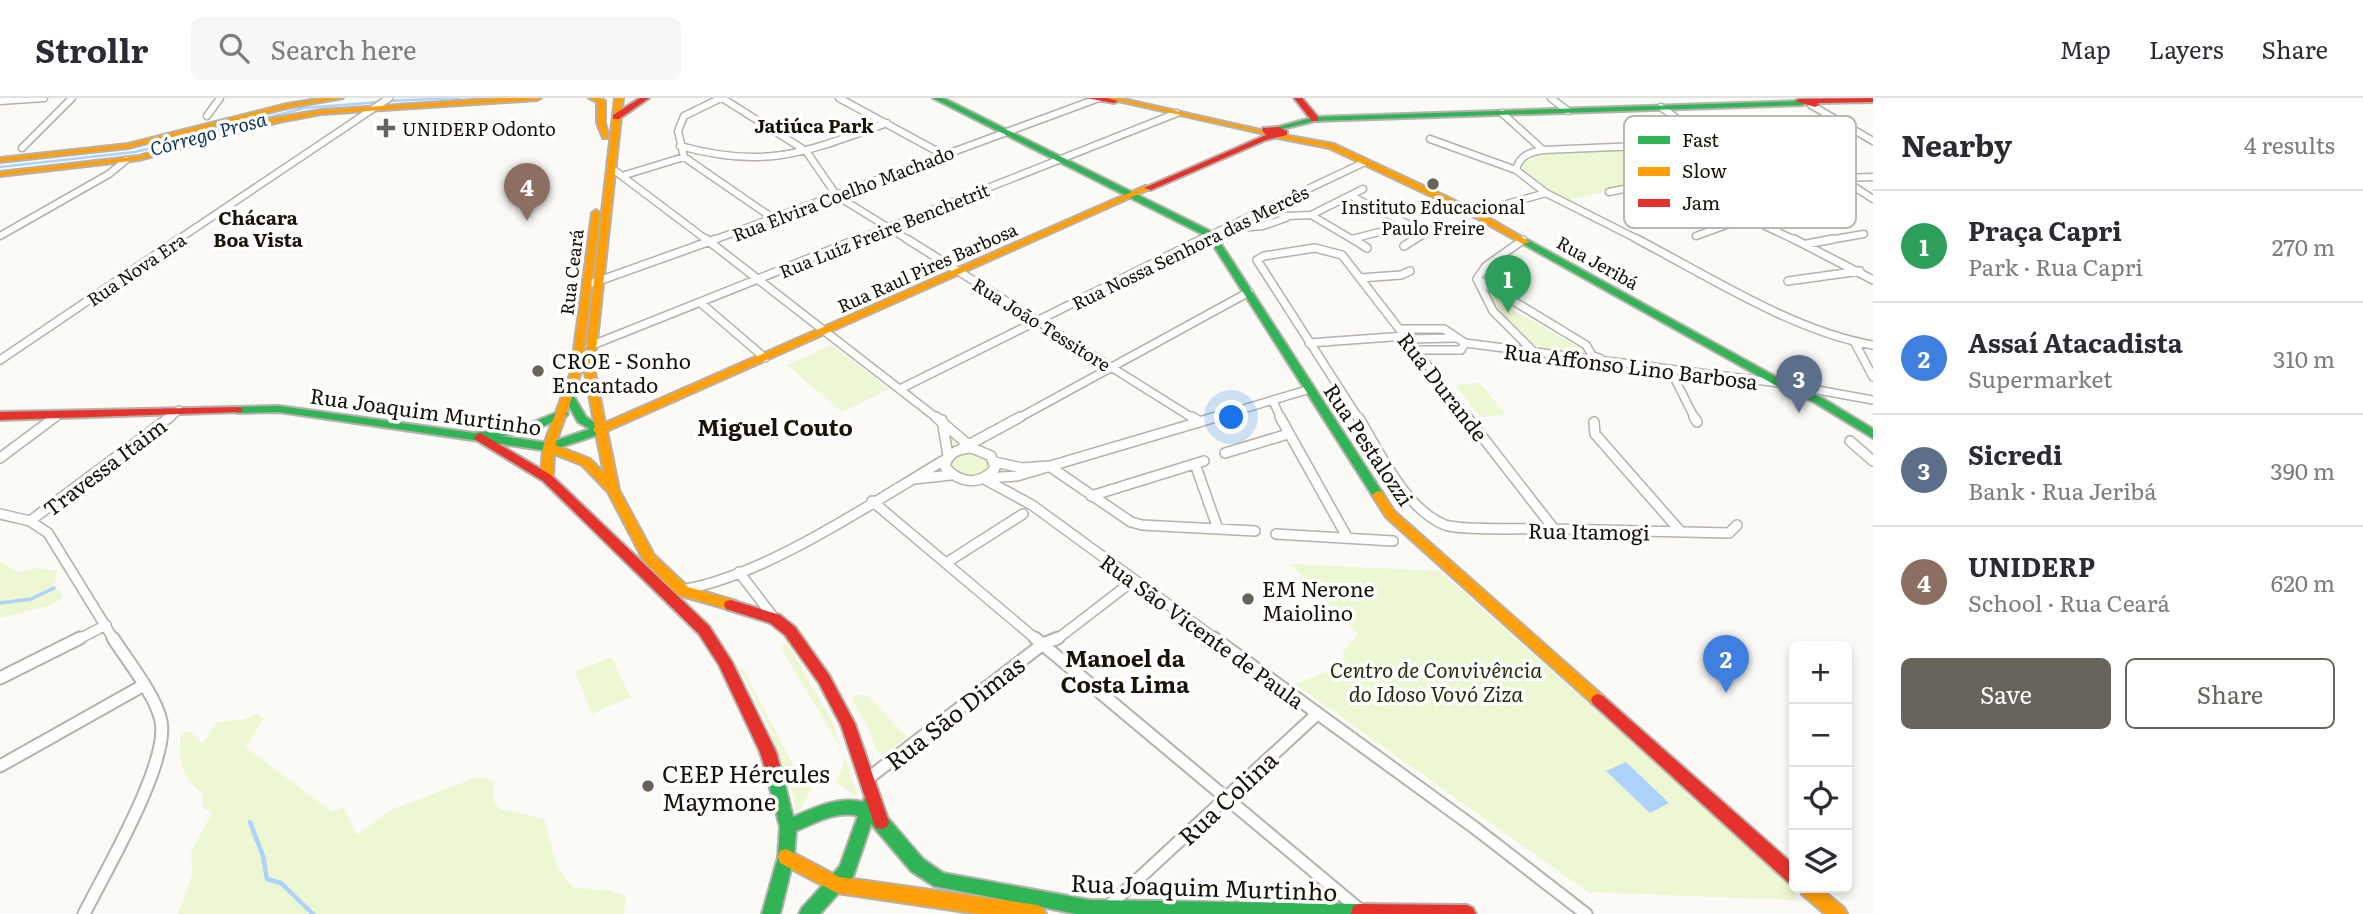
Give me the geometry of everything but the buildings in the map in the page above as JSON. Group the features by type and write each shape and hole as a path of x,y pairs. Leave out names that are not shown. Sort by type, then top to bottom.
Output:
{"main road":[{"path":"0,160 125,147 287,106 339,98"},
{"path":"0,174 125,160 296,116 379,107 537,98"},
{"path":"593,98 601,101 601,123 606,136"},
{"name":"Rua Ceará","path":"604,447 589,368 593,283 611,98"},
{"name":"Rua Ceará","path":"549,447 576,372 593,283 619,98"},
{"path":"616,117 645,98"},
{"name":"Rua Pestalozzi","path":"937,98 1132,195 1217,232 1249,292 1390,514 1789,872"},
{"name":"Rua Jeribá","path":"1099,98 1276,131 1331,146 1474,213 1779,383 1818,400 1873,434"},
{"path":"1298,98 1315,118"},
{"name":"Rua Raul Pires Barbosa","path":"549,447 599,429 765,358 1276,131 1315,118 1873,100"},
{"path":"569,397 582,419 599,429"},
{"name":"Rua Joaquim Murtinho","path":"0,416 55,417 279,409 549,447 547,478"},
{"path":"477,437 523,430 562,414"},
{"path":"477,437 547,478 633,557 704,630 725,662 768,752 788,827 786,857 771,914"},
{"path":"549,447 586,462 613,491"},
{"name":"Rua Joaquim Murtinho","path":"604,447 613,491 638,542 677,587 682,591 775,619 790,631 824,679 848,724 866,780 870,805 917,865 940,880 1107,908 1467,914"},
{"path":"788,827 828,810 870,805 858,848 837,885 808,914"},
{"path":"786,857 837,885 1037,914"},
{"path":"1814,893 1838,914"}],"street":[{"path":"0,101 44,98"},
{"path":"22,148 72,98"},
{"path":"207,116 222,98"},
{"name":"Rua Nova Era","path":"0,360 389,98"},
{"path":"722,98 684,116 677,132 684,157 774,219"},
{"name":"Rua João Tessitore","path":"722,98 806,151 837,196 1200,422"},
{"path":"839,98 944,155"},
{"name":"Rua Elvira Coelho Machado","path":"593,283 1099,98"},
{"path":"1551,98 1568,111"},
{"path":"1806,102 1830,116"},
{"path":"1661,107 1674,116"},
{"name":"Rua Luíz Freire Benchetrit","path":"590,346 1177,113"},
{"path":"1502,113 1544,150"},
{"path":"680,146 728,160 777,160 887,123"},
{"path":"1856,131 1873,141"},
{"path":"1430,139 1516,170 1546,193 1803,324 1855,343 1873,345"},
{"path":"1516,170 1517,163 1526,155 1544,150 1624,148"},
{"path":"625,175 684,157"},
{"path":"0,236 109,174 125,160"},
{"path":"703,170 728,160"},
{"name":"Rua Nossa Senhora das Mercês","path":"902,388 1365,162"},
{"path":"610,167 625,175 902,388 942,420 970,448 995,462 1022,468 1049,466 1131,522 1142,525 1255,531"},
{"path":"1856,188 1873,200"},
{"path":"1272,207 1286,216 1311,215 1363,189"},
{"path":"1609,192 1624,189"},
{"path":"1474,213 1546,193"},
{"path":"1351,196 1426,233"},
{"path":"1311,215 1367,248"},
{"path":"1217,232 1263,226 1283,220 1286,216"},
{"path":"1404,246 1438,226"},
{"path":"1696,236 1718,228"},
{"path":"1769,228 1860,271 1873,280"},
{"path":"1352,239 1379,232"},
{"path":"1805,244 1864,234"},
{"path":"1477,279 1486,266 1523,240"},
{"name":"Rua Durande","path":"1309,343 1258,264 1260,258 1315,248 1342,255 1554,529"},
{"path":"1360,278 1401,275 1410,271"},
{"path":"1788,281 1860,271"},
{"path":"1477,279 1493,311 1536,354"},
{"path":"1477,279 1586,345 1592,355 1611,363"},
{"path":"677,587 703,588 739,572 970,448 991,433 1249,292"},
{"path":"702,303 765,358"},
{"path":"1309,343 1444,329 1469,344 1461,350 1416,350"},
{"path":"1404,335 1455,338"},
{"name":"Rua Itamogi","path":"1309,343 1407,493 1438,523 1448,526 1729,533 1737,525"},
{"path":"1855,343 1873,377"},
{"name":"Rua Affonso Lino Barbosa","path":"1469,344 1779,383 1873,400"},
{"path":"1671,371 1697,422"},
{"path":"942,420 947,458 945,467 951,475 964,481 1017,475 1310,388"},
{"path":"1273,401 1288,434 1347,537"},
{"name":"Travessa Itaim","path":"30,521 178,411"},
{"path":"0,458 55,417"},
{"path":"1594,422 1595,434 1681,532"},
{"path":"1225,453 1288,434"},
{"path":"1850,441 1873,461"},
{"path":"1091,496 1205,461"},
{"path":"985,478 995,468 995,462"},
{"path":"1195,464 1218,529"},
{"path":"909,480 951,475"},
{"name":"Rua São Vicente de Paula","path":"985,478 1032,505 1475,828 1586,914"},
{"path":"872,501 1363,912"},
{"path":"0,514 30,521 48,533 144,685 162,723 160,753 84,914"},
{"path":"946,563 1023,514"},
{"path":"1276,534 1393,541"},
{"path":"739,572 775,619"},
{"name":"Rua São Dimas","path":"866,780 1043,644 1054,641 1134,580"},
{"path":"0,678 106,625"},
{"path":"0,765 144,685"},
{"name":"Rua Colina","path":"1107,908 1317,714"}],"green space":[{"path":"1586,151 1624,151 1624,187 1567,200 1538,186 1521,167 1540,156"},
{"path":"1484,287 1505,299 1500,303 1585,351 1582,354 1541,350 1506,321"},
{"path":"832,345 889,389 842,412 787,365"},
{"path":"1480,383 1507,415 1481,417 1455,385"},
{"path":"945,425 967,447 984,438 976,453 988,462 1027,472 915,477 952,458"},
{"path":"0,562 18,572 38,568 57,570 54,588 60,591 63,597 52,605 0,618"},
{"name":"Centro de Convivência do Idoso Vovó Ziza","path":"1290,564 1440,571 1789,883 1789,893 1795,893 1795,900 1588,892 1295,684 1345,664 1343,652 1358,634"},
{"path":"787,642 833,723 858,795 853,795 837,783 844,762 843,752 780,646"},
{"path":"612,657 630,697 592,714 575,672"},
{"path":"739,666 800,777 813,786 800,810 795,812 795,799 765,719"},
{"path":"856,695 868,696 907,737 885,754 876,751 870,731 852,699"},
{"path":"256,713 264,718 245,747 332,812 343,807 357,835 393,809 475,778 486,778 493,783 493,800 500,809 544,819 557,866 572,887 612,891 626,897 624,914 178,914 192,875 191,852 212,813 203,808 203,794 190,781 183,767 181,734 190,731 203,744 217,722 245,719"}],"water":[{"path":"1626,762 1669,803 1650,813 1606,771"}],"waterway":[{"name":"Córrego Prosa","path":"387,101 459,98"},
{"name":"Córrego Prosa","path":"0,167 135,152 304,108 380,102"},
{"path":"0,603 31,599 54,588"},
{"path":"250,822 263,856 267,879 281,883 313,914"}],"traffic: fast":[{"path":"937,98 1211,235 1378,495"},
{"path":"1274,129 1315,119 1800,103"},
{"path":"1526,242 1779,383 1818,400 1873,434"},
{"path":"569,397 582,419 599,430"},
{"path":"237,410 279,409 549,447"},
{"path":"476,436 523,430 562,414"},
{"path":"550,447 599,430"},
{"path":"771,914 786,857 788,827 774,773"},
{"path":"808,914 847,871 870,804"},
{"path":"788,827 828,810 849,806 864,810 881,822 917,865 940,880 1090,908 1359,912"}],"traffic: slow":[{"path":"0,160 128,146 287,106 339,98"},
{"path":"0,174 139,158 278,120 321,112 537,98"},
{"path":"593,98 601,101 601,123 606,136"},
{"path":"619,98 589,368 613,490 649,558 683,591 731,605"},
{"path":"1109,98 1265,132"},
{"path":"1281,136 1331,146 1474,213 1526,242"},
{"path":"599,430 1148,188"},
{"path":"547,478 549,447 576,372 596,213"},
{"path":"549,447 586,462 613,490"},
{"path":"1378,495 1390,514 1598,700"},
{"path":"786,857 837,885 1037,914"},
{"path":"1814,893 1838,914"}],"traffic: jam":[{"path":"616,117 645,98"},
{"path":"1090,98 1114,101"},
{"path":"1298,98 1315,119"},
{"path":"1814,102 1815,105 1799,101 1873,100"},
{"path":"1148,188 1263,138 1284,133 1278,129 1266,130 1270,136"},
{"path":"0,416 237,410"},
{"path":"480,437 547,478 704,630 725,662 768,752 774,773"},
{"path":"731,605 775,619 790,631 824,679 848,724 881,822"},
{"path":"1598,700 1789,872"},
{"path":"1359,912 1467,914"}],"place":[{"name":"UNIDERP Odonto","path":"386,128"},
{"name":"Instituto Educacional Paulo Freire","path":"1433,184"},
{"name":"UNIDERP","path":"527,221"},
{"name":"Praça Capri","path":"1508,313"},
{"name":"CROE - Sonho Encantado","path":"538,371"},
{"name":"Sicredi","path":"1799,413"},
{"name":"EM Nerone Maiolino","path":"1248,599"},
{"name":"Assaí Atacadista","path":"1726,693"},
{"name":"CEEP Hércules Maymone","path":"648,786"}],"district":[{"name":"Jatiúca Park","path":"814,125"},
{"name":"Chácara Boa Vista","path":"258,228"},
{"name":"Miguel Couto","path":"775,426"},
{"name":"Manoel da Costa Lima","path":"1125,670"}]}
